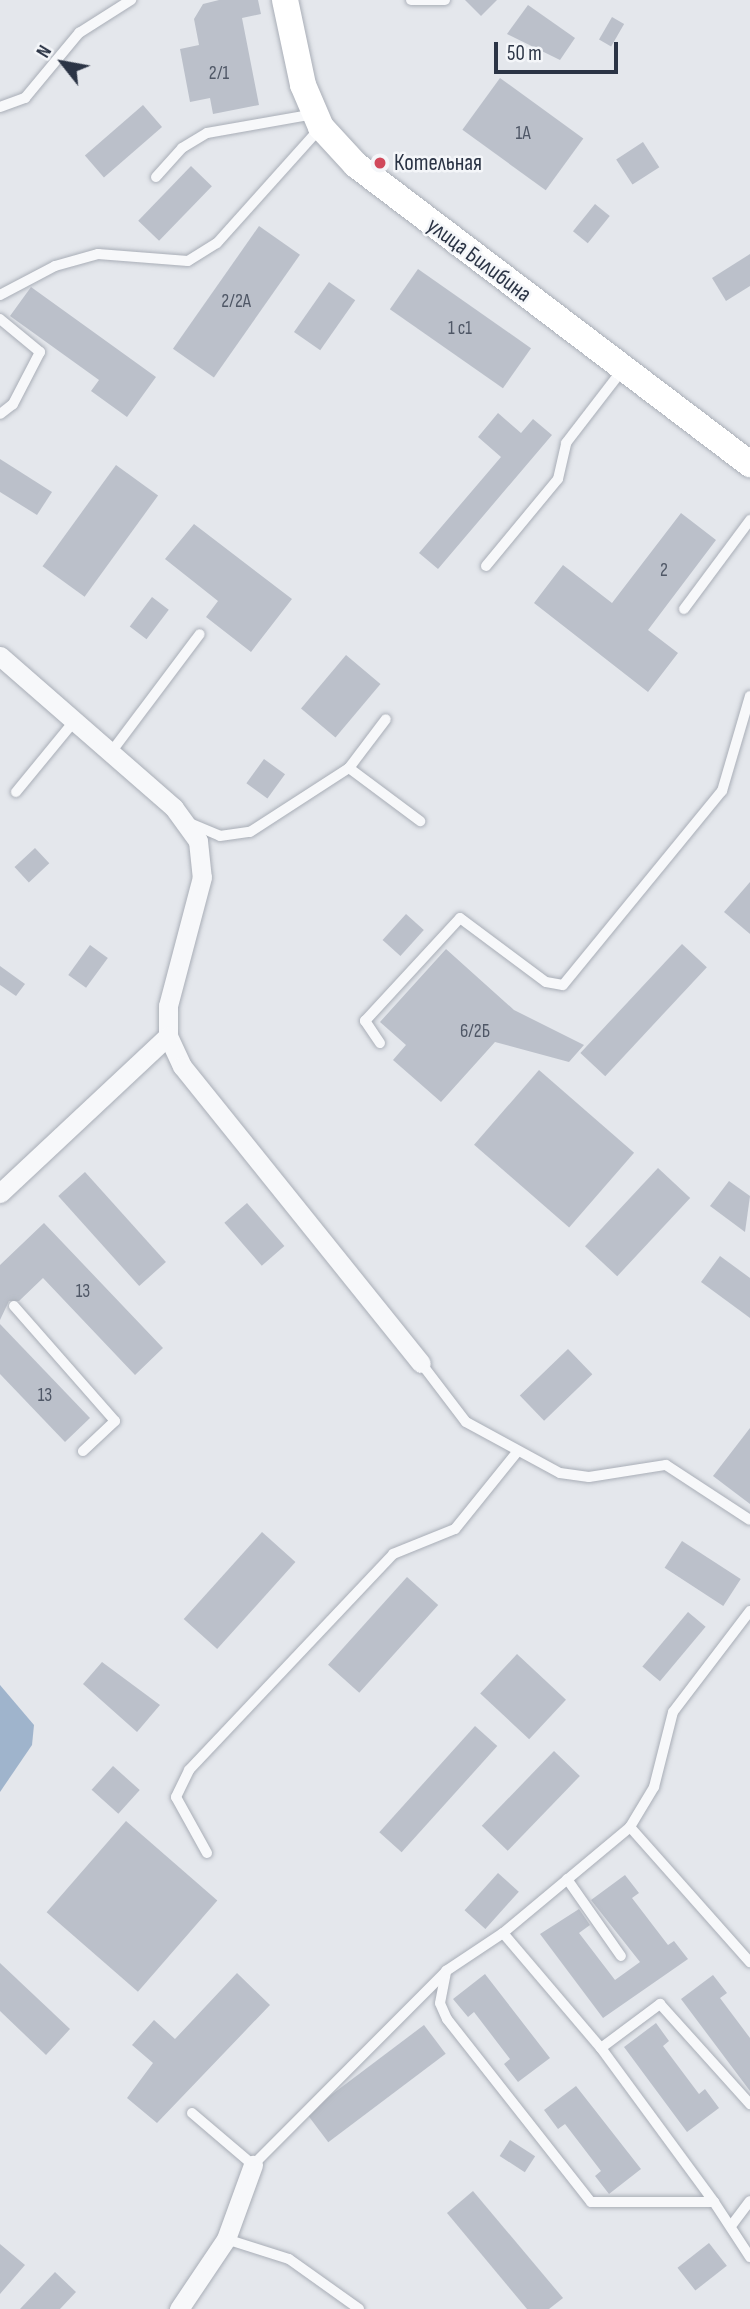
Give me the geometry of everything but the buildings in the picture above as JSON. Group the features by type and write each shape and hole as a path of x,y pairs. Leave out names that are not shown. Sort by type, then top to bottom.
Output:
{"main road":[{"name":"улица Билибина","path":"285,0 290,41 319,120 356,165 750,464"}],"street":[{"path":"0,656 77,719 182,819 198,841 202,877 168,1006 168,1036 182,1066 421,1363"},
{"path":"0,1193 168,1036"},
{"path":"179,2309 226,2239 253,2165"}],"lane":[{"path":"0,107 25,98 79,33 131,0"},
{"path":"411,0 445,0"},
{"path":"156,177 182,148 207,133 319,120"},
{"path":"0,295 36,274 98,254 188,261 217,243 319,120"},
{"path":"0,318 40,352 13,404 0,414"},
{"path":"486,566 558,479 566,443 624,369"},
{"path":"684,609 750,520"},
{"path":"111,751 200,634"},
{"path":"380,1043 368,1034 365,1021 460,918 546,982 563,985 722,791 750,696"},
{"path":"16,792 77,719"},
{"path":"182,819 220,836 250,832 349,768 386,719"},
{"path":"349,768 420,821"},
{"path":"14,1306 116,1421 83,1451"},
{"path":"421,1363 466,1422 560,1473 589,1477 666,1465 750,1520"},
{"path":"208,1853 176,1797 188,1770 393,1554 455,1529 519,1451"},
{"path":"192,2113 253,2165 446,1970 503,1933 630,1827 654,1787 673,1712 750,1611"},
{"path":"630,1827 750,1962"},
{"path":"567,1879 621,1956"},
{"path":"503,1933 601,2048 714,2202 750,2257"},
{"path":"446,1970 440,2003 447,2019 591,2202 714,2202"},
{"path":"601,2048 660,2004 750,2104"},
{"path":"731,2226 750,2201"},
{"path":"226,2239 289,2259 359,2309"}],"water":[{"path":"0,1685 34,1725 32,1745 0,1792"}],"place":[{"name":"Котельная","path":"380,163"}]}
